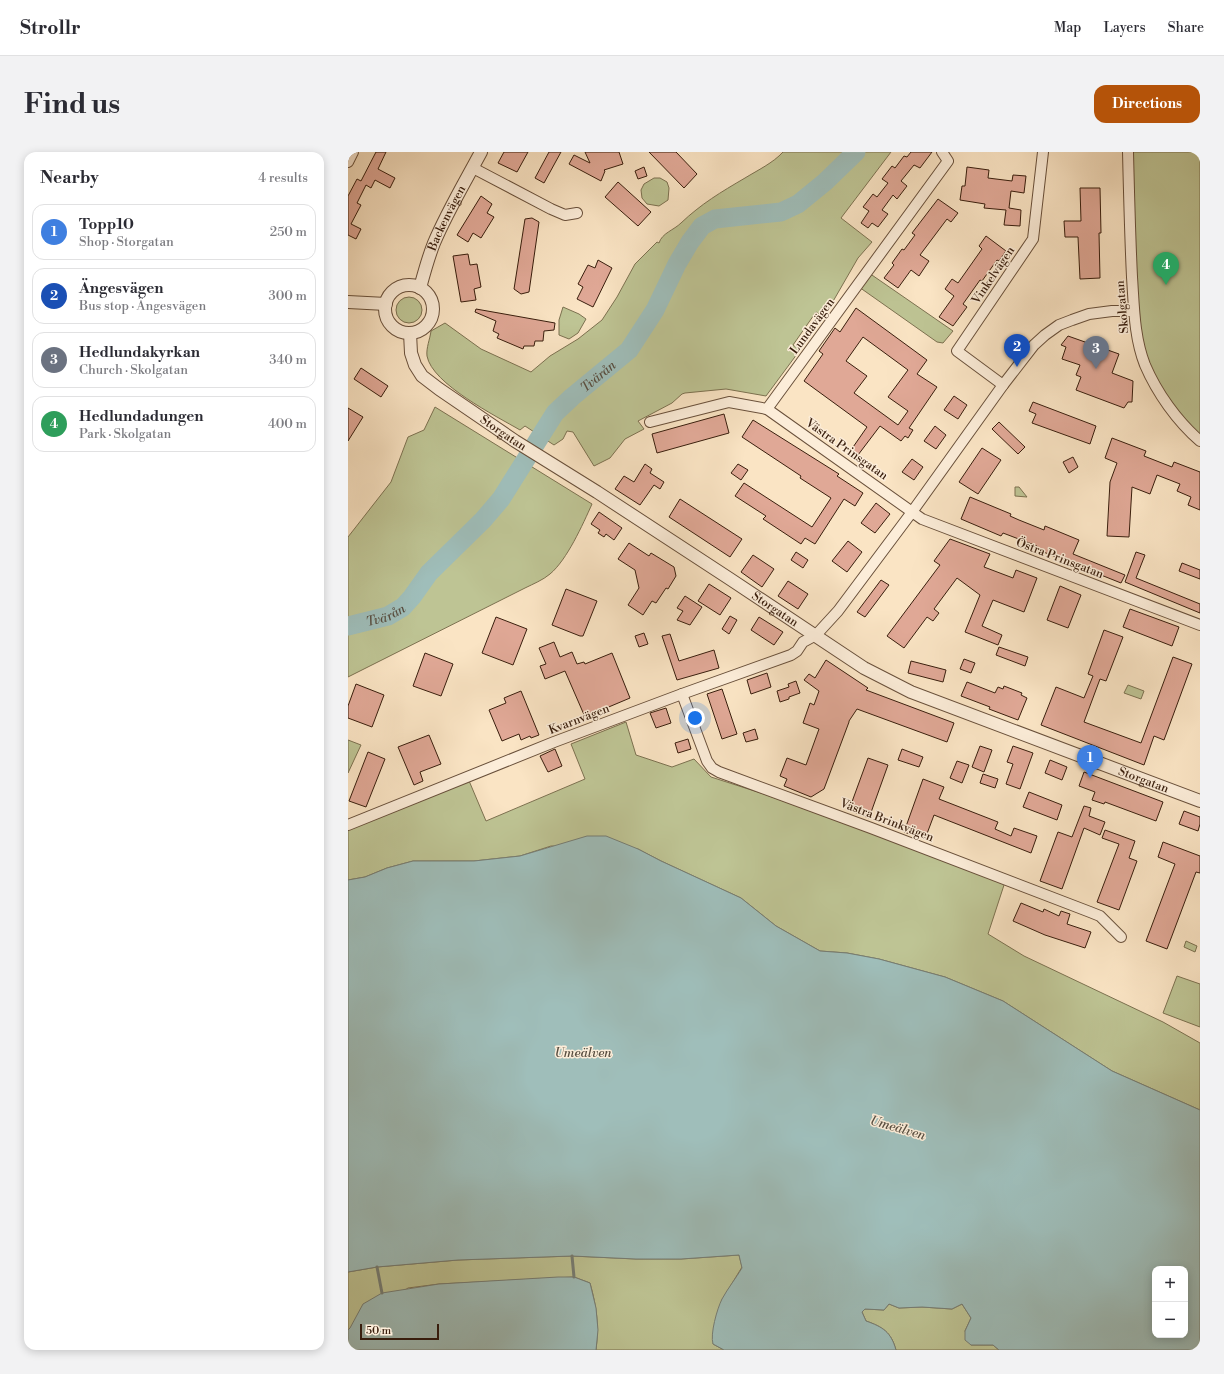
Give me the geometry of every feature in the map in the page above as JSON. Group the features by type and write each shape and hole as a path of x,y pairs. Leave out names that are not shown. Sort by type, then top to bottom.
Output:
{"street":[{"path":"348,162 353,152"},
{"name":"Backenvägen","path":"420,288 434,244 448,213 482,152"},
{"name":"Lundavägen","path":"767,409 948,160 942,152"},
{"name":"Vinkelvägen","path":"1003,385 957,351 1033,239 1043,152"},
{"name":"Skolgatan","path":"1128,152 1136,332 1145,364 1164,399 1178,419 1200,441"},
{"path":"473,168 551,209 565,215 577,213"},
{"path":"414,286 420,288 430,298 433,314 428,324 423,329 416,333 404,333 390,323 385,312 386,304 393,292 398,288 414,286"},
{"path":"348,302 386,304"},
{"name":"Kvarnvägen","path":"348,825 515,757 682,694 791,655 797,651 803,642 816,635 838,611 912,512 1003,385 1034,345 1059,325 1089,314 1112,311 1134,311"},
{"name":"Storgatan","path":"410,333 411,353 415,365 422,376 516,441 597,492 864,668 911,692 1200,801"},
{"path":"650,422 729,402 767,409"},
{"name":"Västra Prinsgatan","path":"767,409 912,512"},
{"name":"Östra Prinsgatan","path":"912,512 922,519 1200,625"},
{"name":"Västra Brinkvägen","path":"682,694 707,761 712,768 719,772 871,828 1100,916 1121,936"}],"green space":[{"path":"783,152 891,152 841,218 872,242 858,258 824,317 816,312 793,345 800,350 766,396 726,389 682,394 672,403 638,421 644,429 625,439 610,458 594,466 573,432 567,431 563,439 554,445 525,426 520,430 466,398 452,388 431,367 427,353 431,331 445,323 481,349 531,372 550,356 578,339 602,320 617,297 635,264 657,242 659,243 665,234 696,210 728,188 770,163"},
{"path":"1128,152 1200,152 1200,441 1164,399 1136,332"},
{"path":"654,178 660,178 667,182 669,188 668,200 659,206 647,204 642,198 641,190 644,184"},
{"path":"869,273 953,331 943,343 937,342 859,287"},
{"path":"409,297 418,301 422,310 418,319 409,323 400,319 396,310 400,301"},
{"path":"563,307 586,319 578,333 569,339 559,335 559,320"},
{"path":"435,407 592,504 568,551 556,568 547,576 538,582 348,677 348,537 391,482 408,437 424,430"},
{"path":"1015,487 1019,487 1027,497 1015,496"},
{"path":"1128,685 1144,691 1141,699 1124,693"},
{"path":"626,722 636,755 672,767 694,759 711,777 764,794 1005,882 988,934 1024,956 1163,1022 1200,1043 1200,1110 1112,1071 1003,1001 945,977 879,959 847,953 820,951 776,926 741,898 638,849 551,846 520,856 474,861 413,861 387,868 365,877 348,880 348,825 467,776 486,821 585,779 571,744"},
{"path":"348,740 361,745 348,773"},
{"path":"1186,941 1197,946 1195,952 1184,947"},
{"path":"1177,976 1200,984 1200,1027 1163,1013"},
{"path":"739,1255 742,1267 722,1300 713,1344 724,1350 596,1350 597,1316 590,1283 574,1277 439,1284 408,1288 348,1330 348,1272 377,1267 458,1260 572,1256 636,1259 681,1259"},
{"path":"889,1304 899,1308 922,1307 952,1309 962,1304 971,1318 965,1331 971,1345 993,1345 999,1350 896,1350 889,1334 882,1328 866,1321 862,1312 865,1309 884,1310"}],"water":[{"name":"Umeälven","path":"587,836 606,836 638,849 741,898 776,926 820,951 847,953 879,959 945,977 1003,1001 1112,1071 1200,1110 1200,1350 999,1350 993,1345 971,1345 965,1340 965,1331 971,1318 962,1304 952,1309 922,1307 899,1308 889,1304 884,1310 865,1309 862,1312 866,1321 882,1328 889,1334 896,1350 724,1350 713,1344 712,1334 716,1315 722,1299 742,1268 739,1255 681,1259 636,1259 572,1256 458,1260 377,1267 348,1272 348,880 365,877 387,868 413,861 474,861 520,856"},
{"path":"574,1277 590,1283 596,1308 598,1330 596,1350 348,1350 348,1330 363,1304 382,1293 439,1284"}],"building":[{"path":"376,152 386,152 378,169 395,178 390,188 375,180 371,188 366,185 357,203 361,205 351,224 361,229 356,239 348,235 348,196 357,179 361,181"},
{"path":"504,152 528,152 517,172 498,163"},
{"path":"549,152 561,152 544,183 535,178"},
{"path":"585,152 619,152 623,164 604,170 605,171 601,181 569,164 574,155 590,163"},
{"path":"649,152 676,152 697,174 684,188"},
{"path":"911,152 932,152 920,168 914,165 901,181 907,186 897,199 893,195 882,210 888,214 878,227 872,223 868,228 861,223 869,211 863,207 873,194 877,197 888,183 882,179 892,166 895,168 904,156 907,157"},
{"path":"644,167 647,176 638,179 635,171"},
{"path":"967,167 989,170 988,178 1012,181 1013,175 1026,176 1024,193 1011,191 1009,208 1021,210 1020,226 1004,225 1006,210 984,208 985,204 960,200 962,186 965,186"},
{"path":"618,182 651,212 638,226 605,197"},
{"path":"1080,188 1100,188 1100,278 1080,279 1078,237 1065,237 1064,221 1081,221"},
{"path":"481,196 492,204 487,213 494,217 481,238 473,233 468,242 457,235"},
{"path":"938,199 958,213 951,222 947,219 920,255 929,261 919,276 911,270 898,288 884,278 894,265 892,263 902,249 904,250 915,235 912,233"},
{"path":"532,218 539,222 529,292 521,294 514,289 525,219"},
{"path":"986,236 1006,251 999,261 997,260 982,281 980,280 963,304 967,307 953,326 939,317 954,296 945,289 952,279 958,283 982,249 979,246"},
{"path":"468,254 470,265 477,264 481,287 474,289 476,300 461,302 453,256"},
{"path":"598,260 612,268 593,307 577,299 583,287 578,284 588,265 595,268"},
{"path":"856,308 927,360 917,374 937,387 909,428 913,430 908,438 905,436 901,441 880,426 858,455 851,450 867,427 804,381 823,354 819,351 835,328 840,332","holes":["863,337 908,370 888,397 908,411 898,425 854,393 867,376 846,361"]},
{"path":"476,309 555,323 554,330 544,331 543,341 535,341 534,346 524,346 523,349 497,338 499,334 493,331 496,321 475,312"},
{"path":"1068,336 1119,354 1112,373 1133,381 1132,402 1128,402 1124,408 1076,390 1081,377 1076,375 1080,365 1062,359 1066,347 1061,345"},
{"path":"361,368 388,386 381,397 354,379"},
{"path":"954,396 967,405 958,419 944,410"},
{"path":"1033,402 1096,426 1090,444 1032,423 1036,414 1029,411"},
{"path":"348,408 363,417 348,441"},
{"path":"724,414 729,433 657,453 652,434"},
{"path":"753,420 839,474 837,476 863,493 855,506 844,499 815,544 805,538 801,544 763,519 766,516 735,496 744,483 812,527 831,498 742,437"},
{"path":"999,422 1025,447 1018,454 992,429"},
{"path":"935,426 946,435 936,449 924,441"},
{"path":"1112,438 1146,451 1144,456 1172,467 1174,462 1200,472 1200,510 1188,505 1191,497 1177,491 1180,484 1157,475 1150,494 1132,487 1129,537 1107,536 1110,482 1117,463 1105,458"},
{"path":"982,448 1001,460 978,494 959,482"},
{"path":"1073,457 1078,467 1069,473 1063,462"},
{"path":"912,459 923,467 914,480 902,472"},
{"path":"645,464 652,469 650,473 664,482 660,489 654,485 640,505 615,489 624,476 634,482"},
{"path":"738,464 748,470 741,480 731,473"},
{"path":"970,497 1044,530 1045,526 1079,540 1073,554 1125,575 1121,583 1036,549 1037,546 1003,533 1001,536 961,519"},
{"path":"680,499 742,539 730,557 669,517"},
{"path":"876,503 890,514 875,533 861,523"},
{"path":"599,512 622,528 614,540 606,534 604,537 598,533 600,530 591,524"},
{"path":"950,539 990,554 984,567 1013,578 1016,570 1037,578 1024,612 993,600 982,626 1002,635 998,645 965,632 980,595 957,578 934,609 939,613 933,621 927,617 904,648 887,636 940,565 934,561"},
{"path":"848,541 862,552 847,572 832,561"},
{"path":"629,543 649,556 651,553 674,567 676,576 668,589 666,588 656,603 652,601 643,615 628,605 639,588 635,570 618,559"},
{"path":"796,552 808,560 803,568 791,560"},
{"path":"1136,552 1145,555 1136,578 1200,604 1200,613 1125,582"},
{"path":"753,555 774,569 762,587 741,572"},
{"path":"1182,563 1200,570 1200,579 1179,571"},
{"path":"881,580 889,585 865,617 857,612"},
{"path":"788,581 808,594 798,609 778,596"},
{"path":"709,584 731,598 720,615 698,601"},
{"path":"1060,586 1081,595 1068,628 1047,620"},
{"path":"566,589 597,601 583,636 552,625"},
{"path":"685,596 702,607 690,625 677,620 683,611 677,608"},
{"path":"1130,609 1179,627 1172,646 1123,627"},
{"path":"730,616 737,620 729,634 722,629"},
{"path":"496,617 527,629 513,665 482,653"},
{"path":"759,617 783,632 774,645 751,630"},
{"path":"1104,630 1123,637 1106,681 1100,679 1084,722 1141,743 1173,657 1192,664 1164,740 1154,736 1144,765 1041,725 1056,687 1084,698 1093,676 1088,674"},
{"path":"644,633 648,644 639,647 635,636"},
{"path":"670,634 679,661 714,650 719,668 677,680 662,636"},
{"path":"554,642 560,657 572,652 577,664 584,662 585,664 612,653 630,698 585,717 565,671 545,679 540,666 546,664 539,648"},
{"path":"999,647 1028,657 1025,666 996,655"},
{"path":"425,653 453,664 441,696 413,686"},
{"path":"964,659 975,663 971,673 960,669"},
{"path":"826,660 868,688 866,690 954,723 947,742 857,709 849,721 824,789 811,797 784,786 787,779 780,776 787,758 806,765 819,729 803,723 810,703 814,705 819,691 804,680 809,674 815,678"},
{"path":"911,661 946,670 943,682 908,673"},
{"path":"767,673 771,687 751,694 747,680"},
{"path":"796,681 800,693 780,702 777,691 789,687 788,684"},
{"path":"967,682 995,693 998,687 1003,689 1004,686 1022,693 1021,695 1027,698 1018,720 961,696"},
{"path":"356,684 384,695 372,727 348,718 348,706"},
{"path":"722,689 737,734 722,739 707,694"},
{"path":"521,691 539,735 531,738 530,736 521,740 519,734 502,741 489,710 506,703 504,698"},
{"path":"666,708 671,723 656,728 650,713"},
{"path":"755,729 758,739 746,742 743,733"},
{"path":"429,735 441,764 420,772 423,781 414,785 398,747"},
{"path":"688,739 691,749 678,753 675,743"},
{"path":"980,746 992,750 984,772 972,767"},
{"path":"1013,746 1033,753 1020,789 1006,784 1013,764 1007,762"},
{"path":"555,749 562,766 548,772 540,756"},
{"path":"902,749 923,757 919,767 898,760"},
{"path":"368,752 385,759 366,807 349,801"},
{"path":"868,758 888,765 869,818 849,810"},
{"path":"1050,760 1067,767 1062,780 1045,773"},
{"path":"957,761 969,765 962,783 950,778"},
{"path":"1084,772 1163,802 1156,821 1105,802 1104,804 1092,800 1095,792 1079,786"},
{"path":"983,774 998,779 995,788 980,783"},
{"path":"923,779 944,787 939,799 998,822 995,829 1011,836 1014,828 1037,836 1031,853 934,815 925,839 904,832"},
{"path":"1029,792 1062,805 1057,820 1023,807"},
{"path":"1084,806 1091,808 1089,816 1105,822 1100,835 1084,828 1062,889 1040,881 1058,832 1072,837"},
{"path":"1184,811 1200,817 1198,831 1179,824"},
{"path":"1105,830 1135,841 1129,858 1137,861 1119,910 1097,902 1119,844 1102,838"},
{"path":"1163,842 1200,856 1200,873 1196,872 1167,949 1146,941 1175,864 1158,857"},
{"path":"1021,903 1043,912 1044,909 1059,916 1061,911 1070,914 1067,924 1091,932 1085,948 1045,935 1013,921"}],"waterway":[{"name":"Tvärån","path":"348,626 388,616 403,607 429,573 483,520 501,499 555,413 629,350 655,310 677,264 690,242 702,226 715,219 781,212 798,204 825,182 856,152"},
{"path":"572,1256 574,1277"},
{"path":"377,1267 382,1293"}],"place":[{"name":"Hedlundadungen","path":"1166,285"},
{"name":"Ängesvägen","path":"1017,367"},
{"name":"Hedlundakyrkan","path":"1096,369"},
{"name":"Topp10","path":"1090,778"}]}
